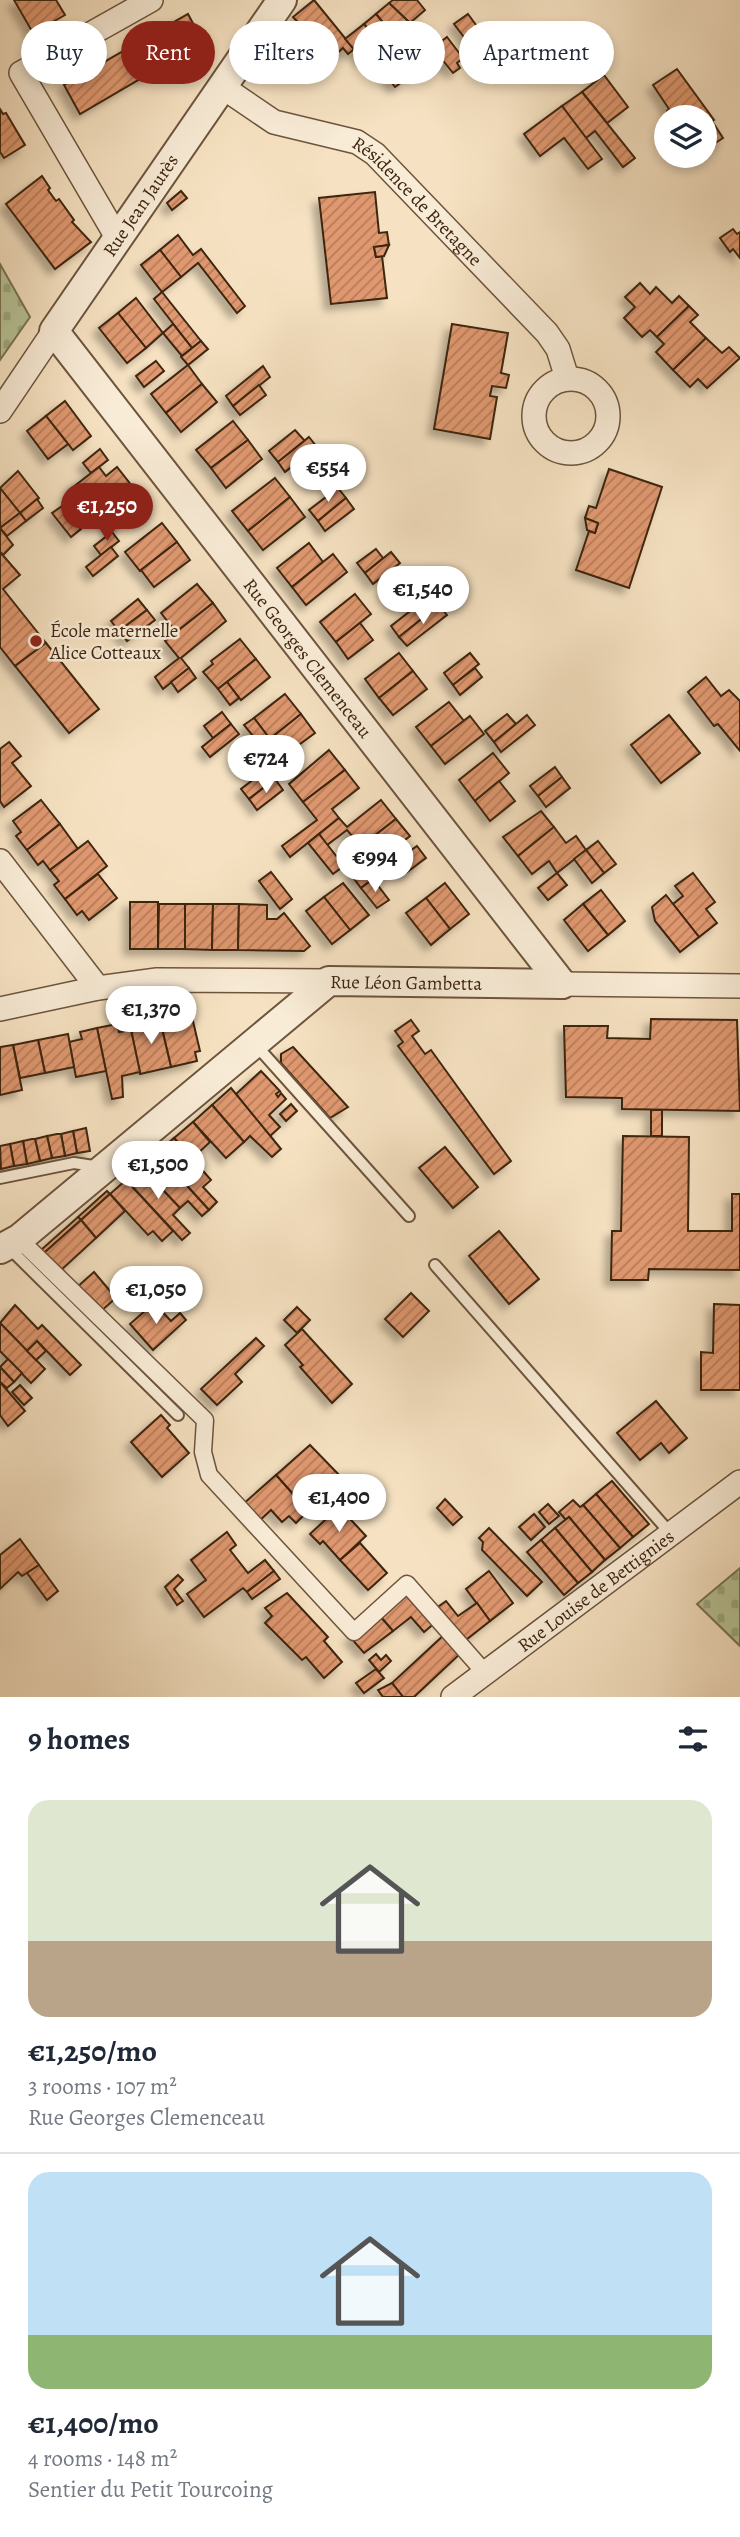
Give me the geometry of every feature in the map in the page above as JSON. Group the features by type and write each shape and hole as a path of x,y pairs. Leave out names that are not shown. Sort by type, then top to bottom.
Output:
{"street":[{"path":"118,239 21,73 151,0"},
{"name":"Rue Jean Jaurès","path":"0,411 220,86 282,0"},
{"name":"Résidence de Bretagne","path":"220,86 274,122 357,142 375,154 547,333 558,349 567,378"},
{"name":"Rue Georges Clemenceau","path":"54,331 562,984"},
{"path":"0,861 98,988"},
{"path":"0,1009 98,988 157,980 328,981"},
{"name":"Rue Léon Gambetta","path":"7,1249 328,981 740,986"},
{"path":"7,1249 205,1420 203,1452 209,1475 354,1632 407,1584 486,1674"},
{"name":"Rue Louise de Bettignies","path":"453,1697 740,1482"}],"lane":[{"path":"254,1042 409,1216"},
{"path":"0,1178 74,1163 103,1168"},
{"path":"7,1249 178,1415"},
{"path":"435,1265 671,1534"}],"green space":[{"path":"0,264 30,317 0,360"},
{"path":"740,1568 740,1646 697,1604"}],"building":[{"path":"14,0 56,0 65,15 54,21 26,21"},
{"path":"314,0 331,21 297,21 293,17"},
{"path":"393,0 417,0 425,10 412,21 408,21 389,3"},
{"path":"389,3 408,21 382,21 376,14"},
{"path":"188,14 192,21 176,21"},
{"path":"376,14 382,21 368,21"},
{"path":"468,14 473,21 459,21 459,31 454,24"},
{"path":"339,31 353,50 348,54 343,48 339,52"},
{"path":"353,33 353,48 345,39"},
{"path":"447,37 459,53 459,69 453,73 445,63"},
{"path":"121,52 121,84 131,84 80,114 64,85 107,84 107,60"},
{"path":"677,69 703,105 666,105 653,85"},
{"path":"592,84 611,84 628,107 607,123 582,92"},
{"path":"582,92 635,158 623,167 595,131 586,138 562,106"},
{"path":"562,106 602,159 588,169 564,138 540,156 524,134"},
{"path":"0,109 3,114 6,113 25,145 4,158 0,152"},
{"path":"717,129 723,138 717,142"},
{"path":"42,176 56,201 59,199 74,220 72,222 91,242 55,269 6,204"},
{"path":"181,191 187,198 172,210 167,203"},
{"path":"375,192 379,233 387,232 389,245 374,247 376,257 382,256 387,298 331,304 319,198"},
{"path":"733,229 737,234 740,232 740,258 733,249 730,252 720,238"},
{"path":"178,235 193,255 201,249 245,306 237,313 198,263 181,277 160,250"},
{"path":"389,245 384,256 376,257 374,247"},
{"path":"160,250 181,277 162,292 141,265"},
{"path":"640,283 650,294 656,287 672,303 679,296 689,306 657,337 650,330 642,337 624,318 635,307 625,297"},
{"path":"162,292 201,341 192,348 154,299"},
{"path":"136,298 163,333 146,348 118,313"},
{"path":"689,306 698,315 690,322 706,338 673,370 656,352 664,344 657,337"},
{"path":"118,313 146,348 127,363 99,328"},
{"path":"173,324 192,348 182,356 163,333"},
{"path":"452,324 508,333 501,373 509,375 506,388 492,386 490,396 497,397 490,439 434,429"},
{"path":"706,338 722,353 729,347 740,358 707,388 698,379 690,387 673,370"},
{"path":"201,341 208,349 188,365 181,357"},
{"path":"156,361 164,371 144,387 136,376"},
{"path":"188,365 202,384 166,413 151,394"},
{"path":"263,366 270,377 233,406 226,396"},
{"path":"202,384 217,402 181,432 166,413"},
{"path":"259,385 266,395 240,415 233,406"},
{"path":"65,401 91,436 73,450 46,416"},
{"path":"46,416 68,444 48,459 27,431"},
{"path":"233,421 248,440 211,468 196,450"},
{"path":"295,430 305,441 278,462 269,451"},
{"path":"309,437 317,447 285,472 278,462"},
{"path":"248,440 262,459 226,488 211,468"},
{"path":"100,449 108,460 91,473 83,463"},
{"path":"99,467 106,476 117,467 132,486 99,511 83,490 77,494 72,488"},
{"path":"609,469 662,487 629,588 576,570 589,531 595,533 598,523 585,518 589,506 596,508"},
{"path":"18,471 39,498 20,513 0,488"},
{"path":"275,478 290,497 248,531 232,511"},
{"path":"132,486 146,503 113,529 99,511"},
{"path":"0,488 20,513 0,528"},
{"path":"338,488 346,498 318,521 309,510"},
{"path":"290,497 305,517 263,550 248,531"},
{"path":"346,498 354,509 325,531 318,521"},
{"path":"37,499 43,508 26,521 20,513"},
{"path":"62,506 81,529 71,537 52,513"},
{"path":"20,513 26,521 7,536 0,528"},
{"path":"585,518 598,523 595,533 587,530"},
{"path":"162,523 177,542 140,571 125,552"},
{"path":"0,528 13,545 3,555 0,552"},
{"path":"112,532 119,541 101,555 94,546"},
{"path":"177,542 190,560 154,587 141,570"},
{"path":"309,543 323,562 292,587 277,568"},
{"path":"111,547 118,556 93,576 86,567"},
{"path":"376,549 383,558 365,573 357,563"},
{"path":"0,552 20,575 3,589 46,643 15,666 0,647"},
{"path":"391,552 400,563 373,584 365,573"},
{"path":"333,554 347,572 306,605 292,587"},
{"path":"197,584 213,603 176,632 161,613"},
{"path":"355,594 371,614 336,642 320,622"},
{"path":"431,595 439,605 399,637 391,626"},
{"path":"138,599 147,610 119,631 111,621"},
{"path":"213,603 226,621 181,658 189,668 163,689 155,677 179,658 165,641"},
{"path":"439,605 447,615 407,646 399,637"},
{"path":"147,610 155,620 127,641 119,631"},
{"path":"360,623 373,640 348,659 336,642"},
{"path":"240,639 256,659 218,689 203,672 213,664 211,661"},
{"path":"46,643 99,709 69,733 15,666"},
{"path":"399,653 413,671 379,698 365,679"},
{"path":"470,653 479,664 453,685 444,673"},
{"path":"256,659 270,677 241,700 227,682"},
{"path":"189,668 196,678 178,692 171,682"},
{"path":"475,668 482,677 460,695 453,685"},
{"path":"413,671 427,689 393,715 379,698"},
{"path":"706,677 721,696 729,690 740,701 740,751 718,724 714,726 688,692"},
{"path":"227,682 239,698 230,705 218,689"},
{"path":"285,694 301,714 270,739 254,718"},
{"path":"449,702 464,721 431,746 416,727"},
{"path":"222,712 231,724 213,738 204,726"},
{"path":"301,714 315,733 274,763 261,746"},
{"path":"507,714 516,724 494,742 485,731"},
{"path":"527,715 535,725 501,752 494,742"},
{"path":"669,715 700,753 661,783 631,745"},
{"path":"470,716 484,734 445,764 431,746"},
{"path":"254,718 270,739 261,746 244,725"},
{"path":"231,724 239,734 210,757 202,747"},
{"path":"9,742 21,756 12,763 31,786 4,807 0,801 0,749"},
{"path":"329,750 345,770 303,802 289,784"},
{"path":"493,753 509,773 475,801 459,780"},
{"path":"555,767 562,777 538,796 530,786"},
{"path":"267,769 275,779 249,799 241,789"},
{"path":"345,770 359,788 332,809 339,818 290,857 282,846 317,820 303,802"},
{"path":"562,777 570,788 546,807 538,796"},
{"path":"275,779 283,790 257,810 249,799"},
{"path":"499,781 515,801 490,821 475,801"},
{"path":"41,800 60,824 27,850 16,836 21,832 13,821"},
{"path":"381,800 396,819 361,846 347,830 327,845 319,834 339,818 347,827"},
{"path":"541,811 554,827 518,856 503,837"},
{"path":"396,819 410,836 383,857 369,840"},
{"path":"60,824 78,849 50,870 43,861 38,865 27,850"},
{"path":"554,827 566,843 576,836 586,850 557,873 549,861 532,874 518,856"},
{"path":"319,834 344,866 333,874 308,843"},
{"path":"88,841 107,866 65,899 54,885 59,881 50,870"},
{"path":"598,841 616,864 604,873 586,850"},
{"path":"417,846 426,858 406,873 396,861"},
{"path":"586,850 604,873 592,883 574,859"},
{"path":"374,860 383,872 361,888 352,876"},
{"path":"271,872 292,899 280,909 259,881"},
{"path":"557,873 567,885 548,900 538,888"},
{"path":"693,873 715,902 706,909 717,923 699,937 673,904 683,896 675,886"},
{"path":"98,874 117,898 89,920 82,911 77,915 65,899"},
{"path":"373,879 389,900 377,908 361,888"},
{"path":"343,883 369,915 350,930 324,897"},
{"path":"445,883 469,914 450,929 426,898"},
{"path":"601,890 625,921 608,935 583,904"},
{"path":"666,895 699,937 680,952 655,921 652,907"},
{"path":"324,897 350,930 332,944 306,911"},
{"path":"426,898 450,929 431,945 406,913"},
{"path":"130,902 158,902 158,949 130,949"},
{"path":"159,904 185,904 185,949 158,949"},
{"path":"185,904 213,904 212,950 185,949"},
{"path":"213,904 239,904 238,950 212,950"},
{"path":"239,904 267,905 267,919 277,919 284,913 310,946 304,951 238,950"},
{"path":"583,904 608,935 588,951 564,920"},
{"path":"178,1012 180,1019 192,1017 200,1051 195,1052 197,1061 171,1067 159,1016"},
{"path":"159,1016 171,1067 140,1074 131,1030 143,1027 141,1019"},
{"path":"651,1019 737,1020 740,1111 622,1109 622,1098 566,1097 564,1026 608,1026 607,1038 650,1039"},
{"path":"411,1020 419,1031 412,1036 425,1054 431,1050 511,1161 494,1174 398,1046 403,1042 395,1031"},
{"path":"117,1024 119,1032 131,1030 140,1072 122,1076 123,1097 112,1099 97,1028"},
{"path":"97,1028 106,1071 76,1077 69,1042 82,1039 80,1032"},
{"path":"68,1034 74,1067 45,1073 38,1040"},
{"path":"38,1040 45,1073 20,1078 13,1045"},
{"path":"13,1045 22,1090 0,1095 0,1047"},
{"path":"293,1047 348,1107 330,1118 281,1063 281,1054"},
{"path":"261,1071 280,1091 276,1094 278,1097 281,1093 286,1099 269,1115 280,1127 269,1137 236,1094"},
{"path":"231,1088 281,1149 272,1157 250,1136 244,1142 212,1105"},
{"path":"291,1104 297,1111 286,1121 280,1114"},
{"path":"212,1105 244,1142 226,1158 193,1122"},
{"path":"651,1110 662,1110 662,1136 651,1136"},
{"path":"193,1122 210,1142 195,1156 199,1160 195,1163 174,1138"},
{"path":"86,1128 90,1151 77,1153 73,1131"},
{"path":"73,1131 77,1153 65,1156 61,1134"},
{"path":"61,1134 65,1156 52,1158 47,1136"},
{"path":"47,1136 52,1158 40,1161 35,1139"},
{"path":"623,1136 689,1137 688,1231 732,1231 732,1194 740,1194 740,1270 649,1269 648,1280 611,1280 612,1231 621,1231"},
{"path":"174,1138 211,1180 203,1187 217,1202 209,1210 157,1153"},
{"path":"35,1139 40,1161 27,1164 23,1141"},
{"path":"23,1141 27,1164 14,1166 10,1144"},
{"path":"10,1144 14,1166 1,1169 0,1146"},
{"path":"445,1147 478,1187 453,1208 419,1168"},
{"path":"157,1153 209,1210 202,1216 188,1201 180,1208 141,1167"},
{"path":"141,1167 180,1208 173,1215 190,1233 182,1240 126,1180"},
{"path":"126,1180 173,1231 162,1241 153,1231 148,1235 110,1194"},
{"path":"107,1191 110,1194 81,1220 78,1217"},
{"path":"110,1194 125,1211 96,1238 81,1220"},
{"path":"78,1217 81,1220 44,1253 41,1250"},
{"path":"81,1220 96,1238 60,1271 44,1253"},
{"path":"499,1231 539,1279 509,1304 469,1256"},
{"path":"94,1272 116,1298 100,1312 76,1288"},
{"path":"411,1293 429,1311 403,1337 385,1319"},
{"path":"154,1303 171,1321 180,1313 186,1320 153,1350 130,1324"},
{"path":"714,1304 740,1305 740,1390 701,1390 701,1352 713,1353"},
{"path":"15,1305 38,1329 42,1325 81,1365 70,1375 37,1341 27,1351 0,1323"},
{"path":"297,1307 310,1320 297,1333 284,1320"},
{"path":"0,1323 45,1369 31,1383 0,1351"},
{"path":"302,1329 352,1384 332,1403 300,1367 303,1365 285,1345"},
{"path":"256,1338 264,1346 235,1374 242,1382 217,1405 201,1389"},
{"path":"37,1341 46,1351 36,1360 27,1351"},
{"path":"8,1359 22,1373 14,1382 0,1367"},
{"path":"0,1367 14,1382 7,1388 0,1382"},
{"path":"0,1382 25,1411 8,1426 0,1415"},
{"path":"20,1385 32,1398 24,1405 12,1392"},
{"path":"656,1401 687,1438 669,1453 661,1443 640,1460 617,1433"},
{"path":"161,1415 170,1425 167,1428 189,1453 162,1477 131,1442"},
{"path":"310,1445 343,1479 308,1511 276,1475"},
{"path":"276,1475 308,1511 296,1523 289,1516 282,1522 271,1510 257,1523 242,1505"},
{"path":"612,1481 649,1524 633,1537 596,1494"},
{"path":"596,1494 633,1537 620,1548 583,1505"},
{"path":"445,1499 462,1517 453,1525 437,1508"},
{"path":"573,1500 580,1507 583,1505 620,1548 605,1560 569,1517 566,1520 559,1512"},
{"path":"548,1504 559,1516 549,1524 539,1512"},
{"path":"339,1507 366,1536 340,1560 323,1541 320,1544 310,1534"},
{"path":"534,1514 545,1527 531,1540 519,1527"},
{"path":"569,1517 605,1560 592,1572 555,1528"},
{"path":"489,1528 542,1582 527,1596 482,1550 483,1542 479,1538"},
{"path":"555,1528 592,1572 578,1583 541,1540"},
{"path":"227,1532 236,1545 230,1550 248,1573 265,1560 274,1571 247,1592 243,1588 204,1617 187,1594 206,1580 191,1560"},
{"path":"20,1539 39,1565 22,1576 18,1572 0,1589 0,1555"},
{"path":"541,1540 578,1583 564,1595 527,1552"},
{"path":"360,1543 387,1573 368,1590 340,1560"},
{"path":"39,1565 58,1591 47,1600 27,1573"},
{"path":"274,1571 280,1579 252,1599 247,1592"},
{"path":"489,1571 513,1603 490,1621 466,1589"},
{"path":"178,1575 183,1580 174,1589 183,1601 177,1605 165,1587"},
{"path":"409,1591 436,1622 424,1632 411,1617 393,1631 379,1615"},
{"path":"287,1593 328,1637 324,1641 342,1662 324,1678 306,1657 302,1660 265,1623 272,1616 265,1608"},
{"path":"446,1601 458,1616 477,1603 490,1621 462,1643 435,1609"},
{"path":"379,1615 393,1631 364,1653 350,1637"},
{"path":"446,1633 462,1652 414,1697 403,1697 392,1683"},
{"path":"376,1654 381,1660 386,1655 391,1661 379,1672 369,1660"},
{"path":"376,1669 384,1678 364,1693 356,1683"},
{"path":"392,1683 403,1697 383,1697 378,1690"}],"place":[{"name":"École maternelle Alice Cotteaux","path":"36,641"}]}
